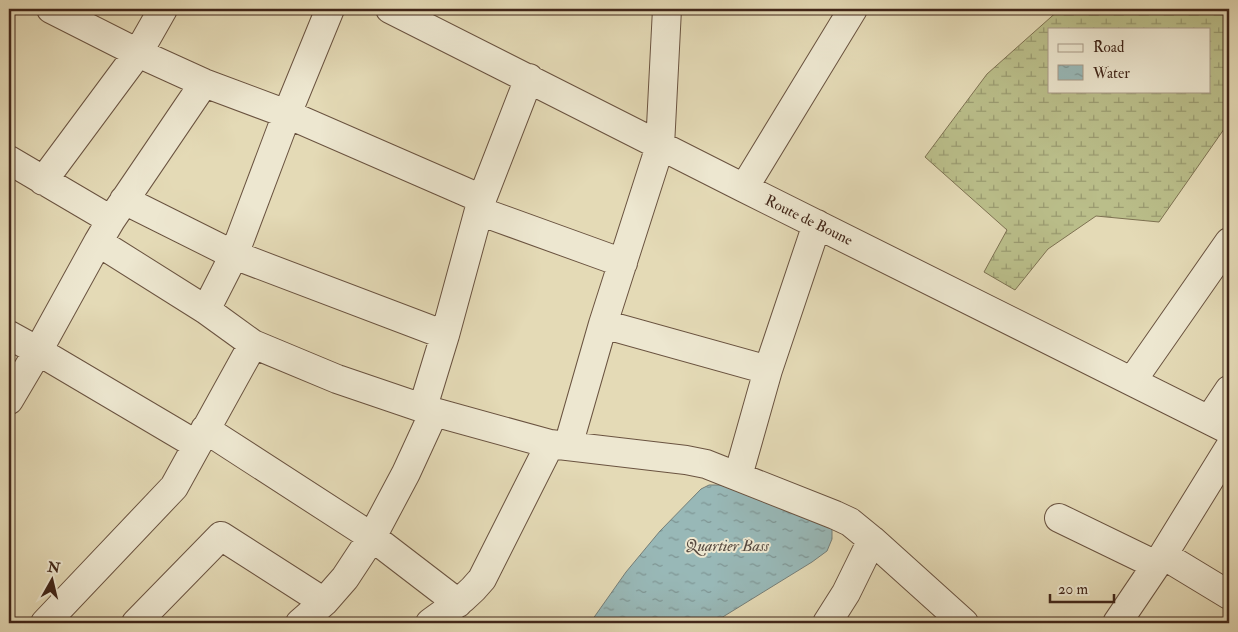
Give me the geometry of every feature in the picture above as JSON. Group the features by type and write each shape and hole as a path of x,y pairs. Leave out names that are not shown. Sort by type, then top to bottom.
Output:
{"street":[{"path":"51,9 138,53 204,82 287,114 480,205 623,263"},
{"path":"44,181 138,53 163,9"},
{"path":"206,310 234,256 287,114 330,9"},
{"path":"430,623 458,603 482,579 559,445 603,324 660,146 667,9"},
{"path":"744,188 853,9"},
{"name":"Route de Boune","path":"412,11 529,78 660,146 1219,425"},
{"path":"300,623 324,602 345,578 372,537 406,473 429,410 445,335 480,205 529,78"},
{"path":"9,400 111,221 204,82"},
{"path":"9,160 111,221 206,310 253,344 337,379 429,410 559,445 686,460 706,464 738,476 850,522 964,623"},
{"path":"111,221 234,256 445,335"},
{"path":"738,476 768,370 817,224"},
{"path":"1132,381 1229,242"},
{"path":"603,324 768,370"},
{"path":"9,335 201,437 372,537 458,603"},
{"path":"45,623 174,488 253,344"},
{"path":"1219,425 1229,390"},
{"path":"1117,623 1160,560 1229,448"},
{"path":"1059,518 1160,560 1229,595"},
{"path":"136,623 222,536 324,602"},
{"path":"827,623 846,593 872,540"}],"green space":[{"path":"1060,9 1229,9 1229,122 1159,222 1096,216 1048,249 1015,290 984,272 1007,230 925,157 987,74"}],"water":[{"name":"Quartier Bass","path":"709,485 759,491 832,525 832,539 827,551 713,623 590,623 626,572 660,531 701,489"}]}
